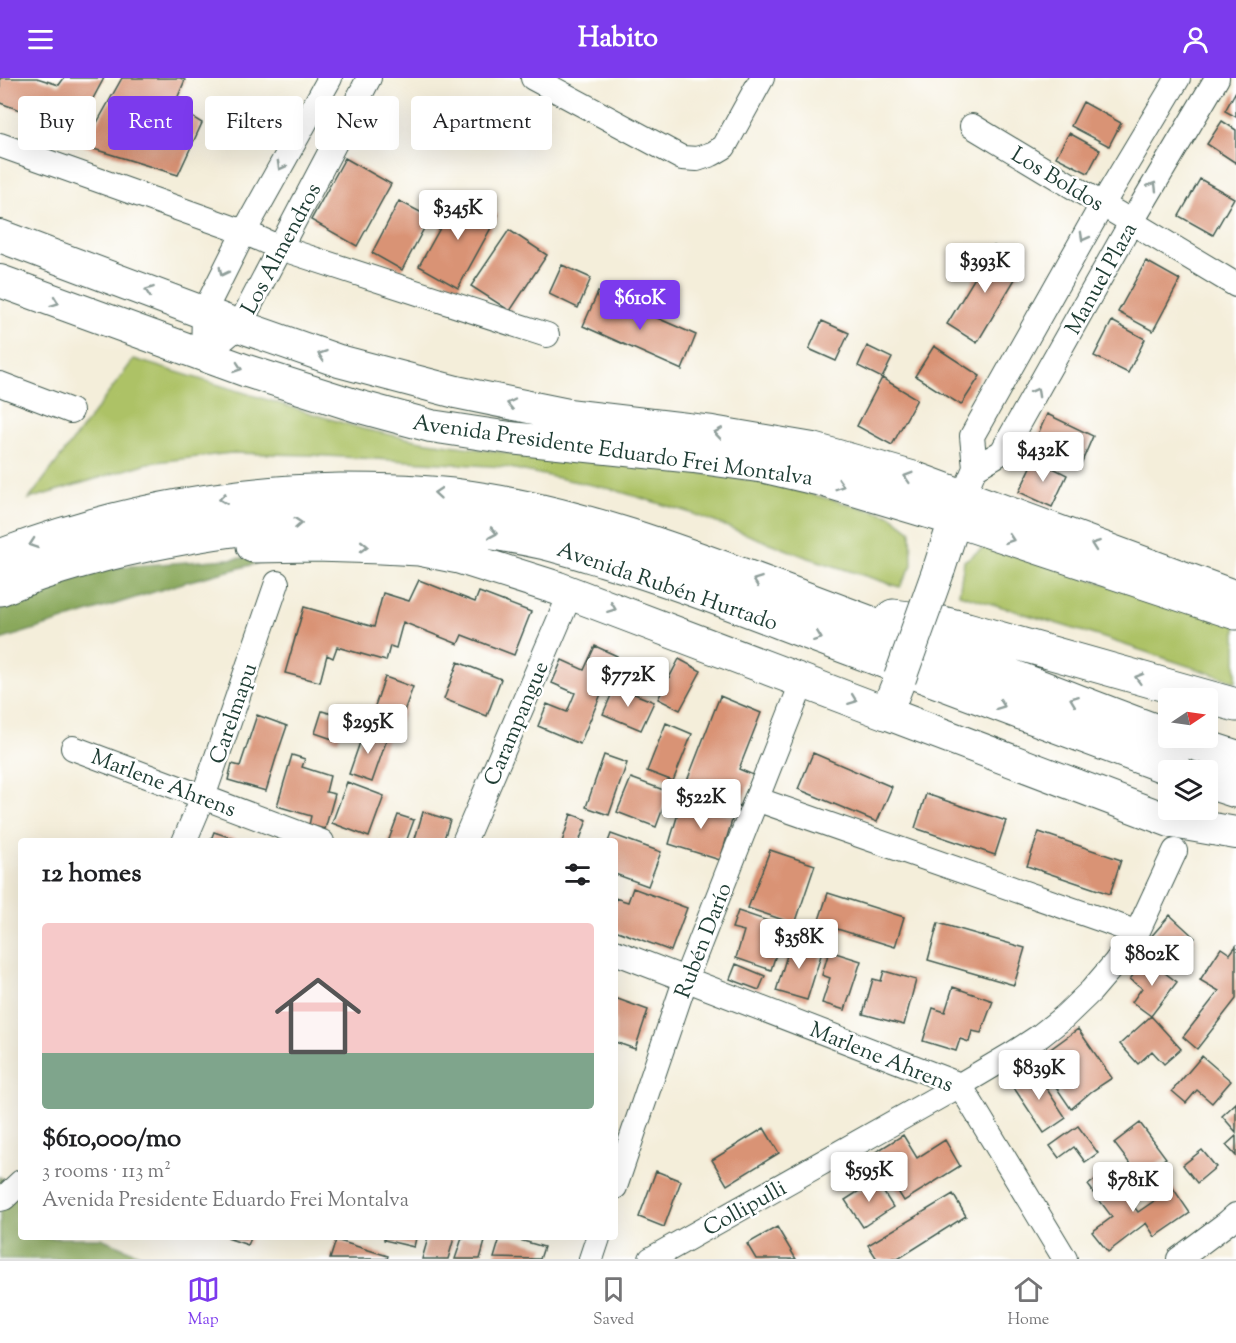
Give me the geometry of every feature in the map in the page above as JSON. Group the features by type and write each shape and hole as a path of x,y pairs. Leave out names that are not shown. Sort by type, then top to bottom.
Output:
{"highway":[{"name":"Avenida Rubén Hurtado","path":"0,556 81,528 203,502 293,492 358,490 417,492 487,500 585,522 655,543 1158,731"},
{"path":"959,508 1236,613"},
{"name":"Avenida Rubén Hurtado","path":"0,589 64,565 96,556 156,542 225,530 326,521 422,524 466,529 546,544 678,584 1158,764"},
{"path":"96,556 315,545 419,549 459,557 557,588 886,713"},
{"path":"832,608 956,626 1236,705"},
{"path":"1209,748 1236,757"},
{"path":"1218,785 1236,791"}],"main road":[{"name":"Avenida Presidente Eduardo Frei Montalva","path":"0,236 339,361 456,392 568,415 712,432 813,449 915,478 959,508"},
{"name":"Avenida Presidente Eduardo Frei Montalva","path":"0,281 203,356 357,406 430,426 510,438 694,457 765,467 959,508 1236,597"},
{"name":"Manuel Plaza","path":"886,713 959,508"},
{"path":"886,713 1173,822 1236,833"}],"street":[{"name":"Los Almendros","path":"203,356 204,312 244,232 330,78"},
{"name":"Los Almendros","path":"203,356 239,326 369,78"},
{"path":"532,78 682,158 698,159 724,147 762,78"},
{"name":"Manuel Plaza","path":"959,508 975,468 972,436 1102,205 1178,78"},
{"name":"Manuel Plaza","path":"975,468 1002,452 1131,223 1217,78"},
{"name":"Los Boldos","path":"972,126 1236,285"},
{"path":"0,145 244,232 280,248 547,335"},
{"path":"0,384 71,411"},
{"name":"Carelmapu","path":"186,838 203,797 278,583"},
{"name":"Carampangue","path":"466,838 566,604"},
{"name":"Rubén Darío","path":"618,1179 686,978 797,696"},
{"name":"Marlene Ahrens","path":"72,747 311,838"},
{"path":"756,799 1137,933"},
{"name":"Collipulli","path":"651,1259 960,1085 1040,1036 1091,991 1137,933 1175,851"},
{"name":"Marlene Ahrens","path":"618,953 960,1085 1065,1259"},
{"path":"0,1199 18,1185"},
{"path":"1179,1259 1236,1215"},
{"path":"591,1259 597,1240"}],"green space":[{"path":"134,359 363,429 421,441 515,454 598,460 761,481 890,515 911,531 912,565 900,587 806,557 691,513 611,489 505,467 310,455 231,453 148,463 29,499"},
{"path":"986,546 1236,625 1236,682 1101,637 959,594 964,561"},
{"path":"271,556 274,559 186,582 0,640 0,608 103,568"},
{"path":"0,1177 18,1189 18,1240 106,1240 150,1259 0,1259"}],"building":[{"path":"0,78 37,78 59,85 64,78 104,78 94,96 18,96 18,109 0,103"},
{"path":"122,78 180,78 185,80 178,96 112,96"},
{"path":"1236,91 1236,117 1225,111"},
{"path":"1083,102 1121,123 1109,146 1071,126"},
{"path":"108,103 108,150 190,150 178,175 96,150 96,125"},
{"path":"193,118 202,123 193,142"},
{"path":"1222,121 1236,130 1236,163 1207,144"},
{"path":"1069,133 1100,150 1088,173 1056,157"},
{"path":"345,158 391,184 357,246 311,220"},
{"path":"1200,179 1234,198 1213,235 1179,216"},
{"path":"459,194 498,215 458,288 419,266"},
{"path":"399,201 430,217 402,270 372,253"},
{"path":"509,230 547,255 510,311 471,286"},
{"path":"994,246 1024,264 977,343 947,324"},
{"path":"1146,261 1180,280 1153,331 1118,312"},
{"path":"562,265 591,278 578,308 549,294"},
{"path":"598,292 696,335 682,370 583,326"},
{"path":"822,321 849,333 836,361 809,349"},
{"path":"1112,321 1145,339 1128,373 1094,356"},
{"path":"867,346 892,358 882,378 858,366"},
{"path":"934,346 980,376 961,405 915,376"},
{"path":"882,378 917,399 892,445 857,426"},
{"path":"1047,414 1093,436 1081,464 1034,443"},
{"path":"1035,459 1067,475 1052,507 1019,492"},
{"path":"419,580 475,602 479,592 531,612 514,655 462,635 458,644 403,622 396,648 390,646 386,661 337,647 333,658 327,655 320,682 285,673 304,607 374,627 383,593 409,601"},
{"path":"595,646 617,656 580,744 538,726 547,704 567,712 575,693 552,683 562,660 584,670"},
{"path":"679,659 701,671 680,710 658,699"},
{"path":"458,662 501,679 487,716 444,699"},
{"path":"385,677 413,687 397,730 370,720"},
{"path":"615,686 654,702 641,730 603,714"},
{"path":"720,696 761,713 739,769 753,775 740,807 685,786"},
{"path":"322,711 346,718 338,741 315,733"},
{"path":"257,715 287,726 266,791 228,780 232,764 240,766"},
{"path":"666,723 692,734 673,781 647,771"},
{"path":"365,728 388,736 372,782 349,774"},
{"path":"813,753 892,787 877,822 798,789"},
{"path":"292,755 305,759 302,767 330,776 326,792 335,794 325,829 309,825 311,816 277,806"},
{"path":"604,755 627,763 609,815 586,807"},
{"path":"631,778 669,792 656,827 617,812"},
{"path":"347,782 384,796 369,837 332,823"},
{"path":"926,794 1006,821 995,855 915,828"},
{"path":"682,800 733,817 720,860 669,844"},
{"path":"423,812 450,820 444,838 415,838"},
{"path":"571,814 587,820 580,838 563,838"},
{"path":"398,815 414,820 407,838 389,838"},
{"path":"214,832 232,838 212,838"},
{"path":"1039,832 1121,860 1110,894 1027,866"},
{"path":"611,834 661,852 648,886 618,875 618,838 610,838"},
{"path":"770,850 815,865 795,924 748,908"},
{"path":"633,888 687,908 671,951 618,931 618,899 628,902"},
{"path":"828,893 904,917 895,947 818,923"},
{"path":"738,911 777,924 770,946 778,948 771,970 736,958 744,931 732,928"},
{"path":"1170,915 1195,938 1174,961 1149,939"},
{"path":"938,923 1025,948 1014,985 928,960"},
{"path":"792,939 823,949 807,1000 776,991"},
{"path":"1236,946 1236,999 1197,1049 1183,1037 1219,991 1200,980 1221,948 1230,954"},
{"path":"829,951 861,961 845,1010 822,1003 830,978 822,975"},
{"path":"1146,959 1177,982 1151,1016 1132,1002 1142,988 1130,979"},
{"path":"736,964 765,976 759,990 730,979"},
{"path":"884,971 916,980 904,1025 863,1014 873,979 881,981"},
{"path":"953,987 993,1001 981,1033 972,1031 969,1042 960,1039 956,1051 923,1041 933,1008 945,1012"},
{"path":"618,999 648,1010 635,1049 618,1043"},
{"path":"1151,1016 1181,1049 1164,1064 1152,1051 1138,1064 1120,1044"},
{"path":"1078,1029 1112,1078 1071,1109 1037,1059"},
{"path":"1202,1056 1231,1081 1212,1103 1197,1090 1186,1103 1172,1091"},
{"path":"1034,1070 1066,1118 1044,1133 1012,1085"},
{"path":"1236,1103 1236,1132 1222,1116"},
{"path":"1140,1123 1166,1158 1140,1177 1114,1143"},
{"path":"1078,1126 1098,1153 1085,1162 1074,1147 1059,1158 1050,1146"},
{"path":"764,1128 779,1153 727,1185 712,1160"},
{"path":"903,1135 917,1158 945,1140 960,1166 904,1201 874,1153"},
{"path":"1236,1136 1236,1156 1226,1145"},
{"path":"1202,1150 1216,1167 1197,1183 1183,1165"},
{"path":"656,1171 681,1181 664,1227 639,1217"},
{"path":"1107,1171 1138,1212 1173,1188 1190,1213 1155,1237 1146,1223 1108,1252 1092,1232 1112,1217 1088,1185"},
{"path":"876,1180 893,1207 863,1227 845,1200"},
{"path":"953,1194 966,1216 898,1259 877,1259 868,1245"},
{"path":"777,1227 796,1259 756,1259 747,1244"},
{"path":"233,1240 250,1240 248,1245"},
{"path":"336,1240 388,1256 387,1259 330,1259"},
{"path":"384,1240 416,1240 414,1247"},
{"path":"427,1240 453,1240 448,1259 422,1259"},
{"path":"461,1240 485,1240 480,1259 455,1259"},
{"path":"499,1240 520,1240 544,1247 540,1259 494,1258"}]}
